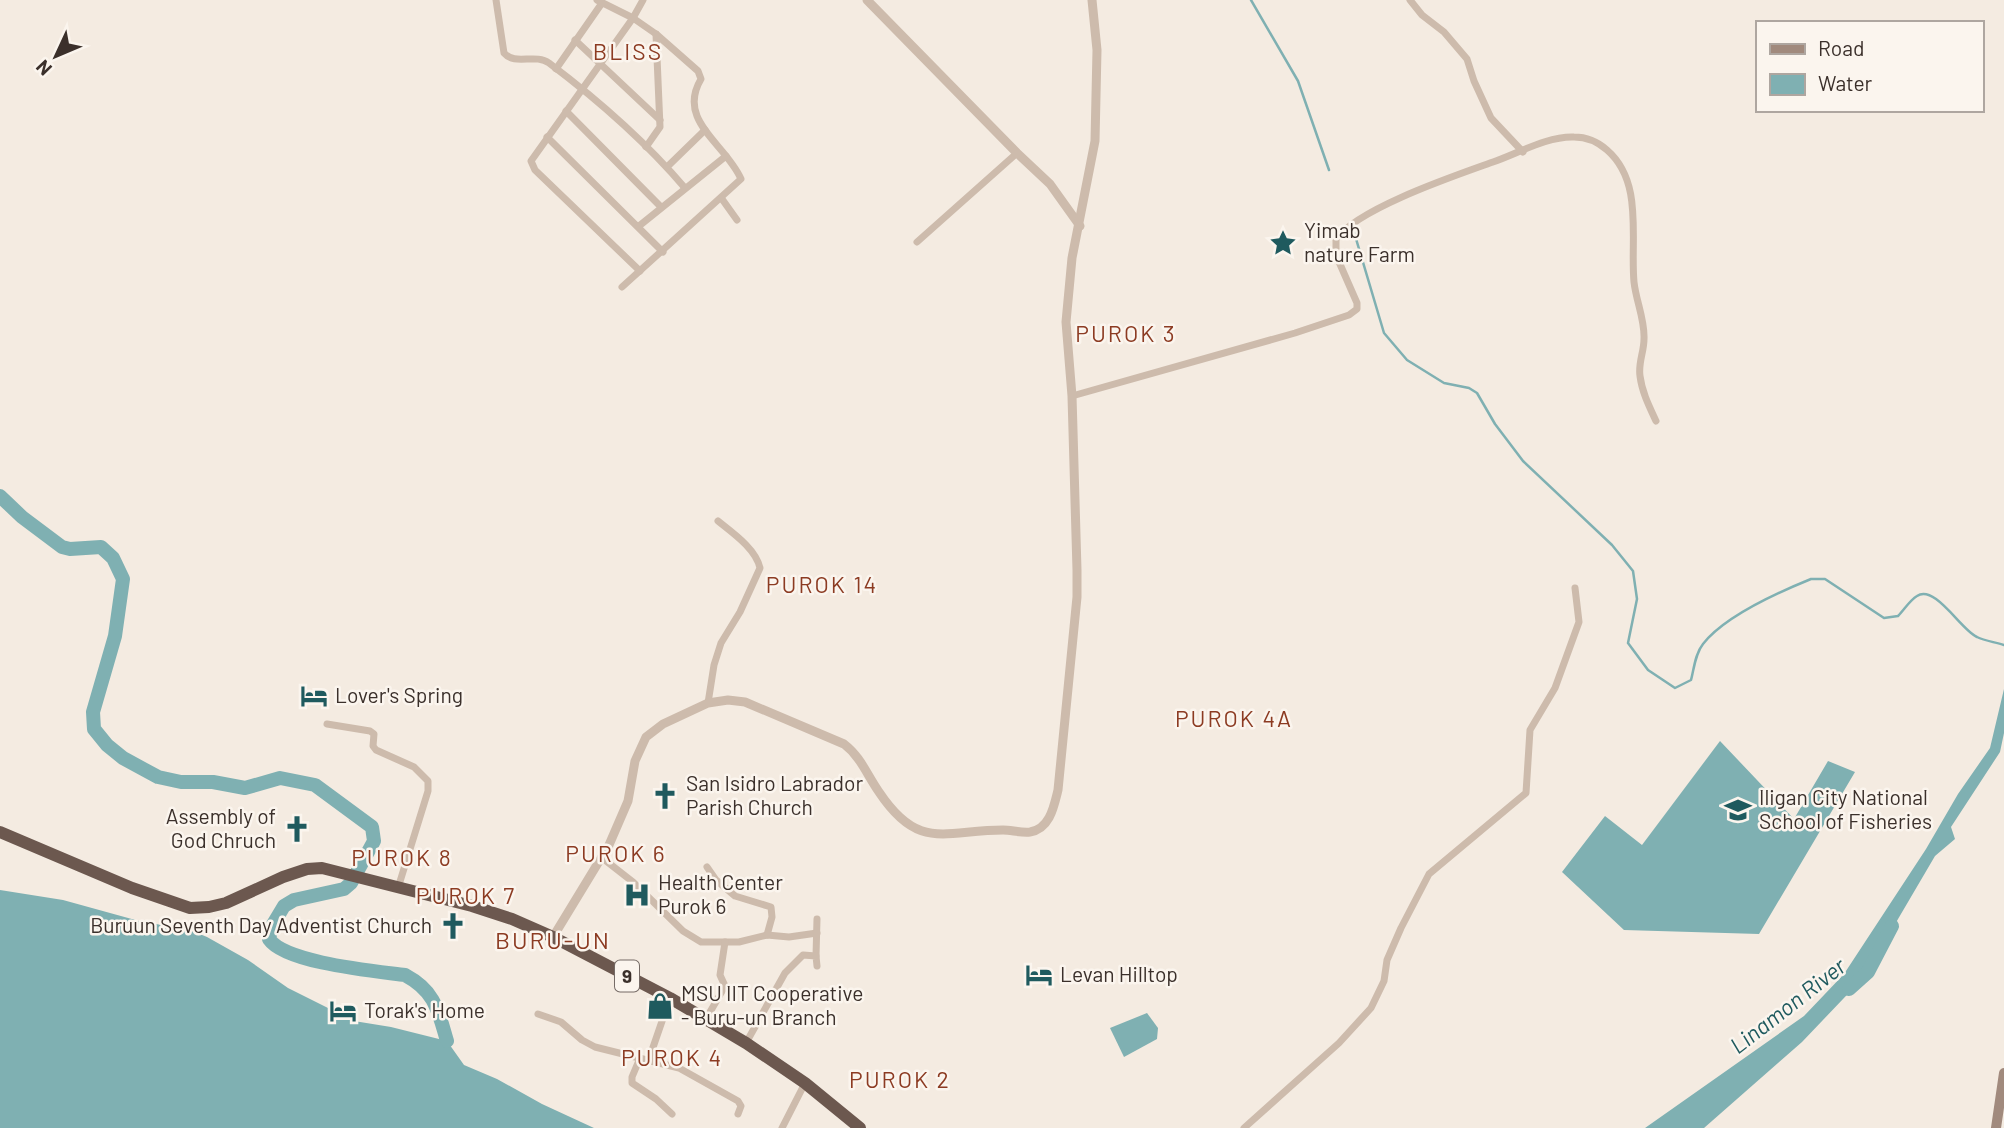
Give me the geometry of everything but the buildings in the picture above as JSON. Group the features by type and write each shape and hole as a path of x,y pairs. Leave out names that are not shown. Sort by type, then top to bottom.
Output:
{"highway":[{"name":"9","path":"0,832 132,888 190,908 226,903 269,882 307,869 322,867 512,919 553,937 670,998 746,1042 805,1083 860,1128"}],"main road":[{"path":"1996,1128 2004,1073"}],"street":[{"path":"496,0 506,57 543,59 582,88 667,167 685,188"},
{"path":"639,271 535,170 531,161 643,0"},
{"path":"867,0 1050,184 1080,226"},
{"path":"553,937 609,845 628,801 637,754 646,737 663,724 708,703 728,700 745,702 844,744 857,756 889,805 905,821 922,831 943,835 996,830 1028,832 1040,828 1050,816 1058,790 1077,597 1072,396 1066,323 1072,258 1094,152 1097,50 1092,0"},
{"path":"1410,0 1422,15 1444,32 1467,59 1491,118 1522,152"},
{"path":"556,69 599,1 633,18 656,34 701,75 693,97 694,108 705,130 741,179 622,287"},
{"path":"646,147 657,134 660,120 656,34"},
{"path":"575,40 660,120"},
{"path":"566,111 661,207"},
{"path":"667,167 705,130"},
{"path":"547,137 663,252"},
{"path":"1072,396 1295,333 1353,313 1357,309 1357,300 1336,255 1336,239 1341,233 1360,219 1431,185 1546,142 1572,137 1595,141 1619,162 1629,189 1633,211 1634,282 1645,336 1639,365 1640,376 1648,405 1656,421"},
{"path":"917,242 1017,153"},
{"path":"639,226 726,156"},
{"path":"722,199 737,220"},
{"path":"708,703 721,643 740,612 760,568 745,545 718,521"},
{"path":"1244,1128 1339,1043 1371,1008 1384,981 1387,960 1429,874 1526,793 1530,730 1555,688 1579,622 1575,588"},
{"path":"327,723 372,732 376,750 414,768 428,781 428,791 398,889"},
{"path":"601,857 633,882 691,938 701,942 739,942 767,935 789,937 817,933"},
{"path":"707,867 716,880 735,896 771,907 772,917 767,935"},
{"path":"817,919 817,965"},
{"path":"706,1019 725,986 720,975 725,942"},
{"path":"746,1042 790,967 800,957 816,956"},
{"path":"670,998 645,1058 632,1077 632,1083 672,1114"},
{"path":"538,1014 561,1022 595,1047 679,1068 740,1103 738,1114"},
{"path":"782,1128 805,1083"}],"water":[{"path":"2004,689 2004,733 2000,752 1951,827 1955,839 1935,856 1864,977 1802,1042 1704,1128 1645,1128 1804,1016 1844,974 1990,748"},
{"path":"1720,741 1794,819 1828,761 1855,772 1759,934 1624,930 1562,872 1605,816 1642,845"},
{"path":"0,890 63,900 139,921 190,930 248,960 288,988 354,1021 447,1041 464,1065 594,1128 0,1128"},
{"path":"1147,1013 1158,1028 1157,1039 1124,1057 1110,1028"}],"waterway":[{"path":"1251,0 1298,81 1329,170"},
{"path":"1354,232 1384,333 1407,360 1444,383 1469,388 1477,393 1495,424 1523,461 1612,545 1633,571 1637,599 1628,643 1648,670 1675,688 1691,680 1700,648 1724,624 1768,598 1811,579 1825,579 1884,618 1898,616 1917,596 1932,596 1971,633 2004,645"},
{"path":"0,496 22,517 62,547 101,547 113,558 123,579 115,636 93,712 94,729 107,745 123,758 158,777 181,782 213,782 245,788 280,778 315,785 372,827 374,841 351,883 344,889 294,900 284,906 272,926 269,939 278,947 311,960 405,975 423,988 434,1002 447,1041"},
{"name":"Linamon River","path":"1849,989 1868,972 1892,926"}],"place":[{"name":"Yimab nature Farm","path":"1283,243"},
{"name":"Lover's Spring","path":"314,696"},
{"name":"San Isidro Labrador Parish Church","path":"665,796"},
{"name":"Iligan City National School of Fisheries","path":"1738,810"},
{"name":"Assembly of God Chruch","path":"297,829"},
{"name":"Health Center Purok 6","path":"637,895"},
{"name":"Buruun Seventh Day Adventist Church","path":"453,926"},
{"name":"Levan Hilltop","path":"1039,975"},
{"name":"MSU IIT Cooperative - Buru-un Branch","path":"660,1006"},
{"name":"Torak's Home","path":"343,1011"}],"district":[{"name":"BLISS","path":"628,52"},
{"name":"PUROK 3","path":"1126,334"},
{"name":"PUROK 14","path":"822,585"},
{"name":"PUROK 4A","path":"1234,719"},
{"name":"PUROK 6","path":"616,854"},
{"name":"PUROK 8","path":"402,858"},
{"name":"PUROK 7","path":"466,896"},
{"name":"BURU-UN","path":"553,941"},
{"name":"PUROK 4","path":"672,1058"},
{"name":"PUROK 2","path":"900,1080"}]}
